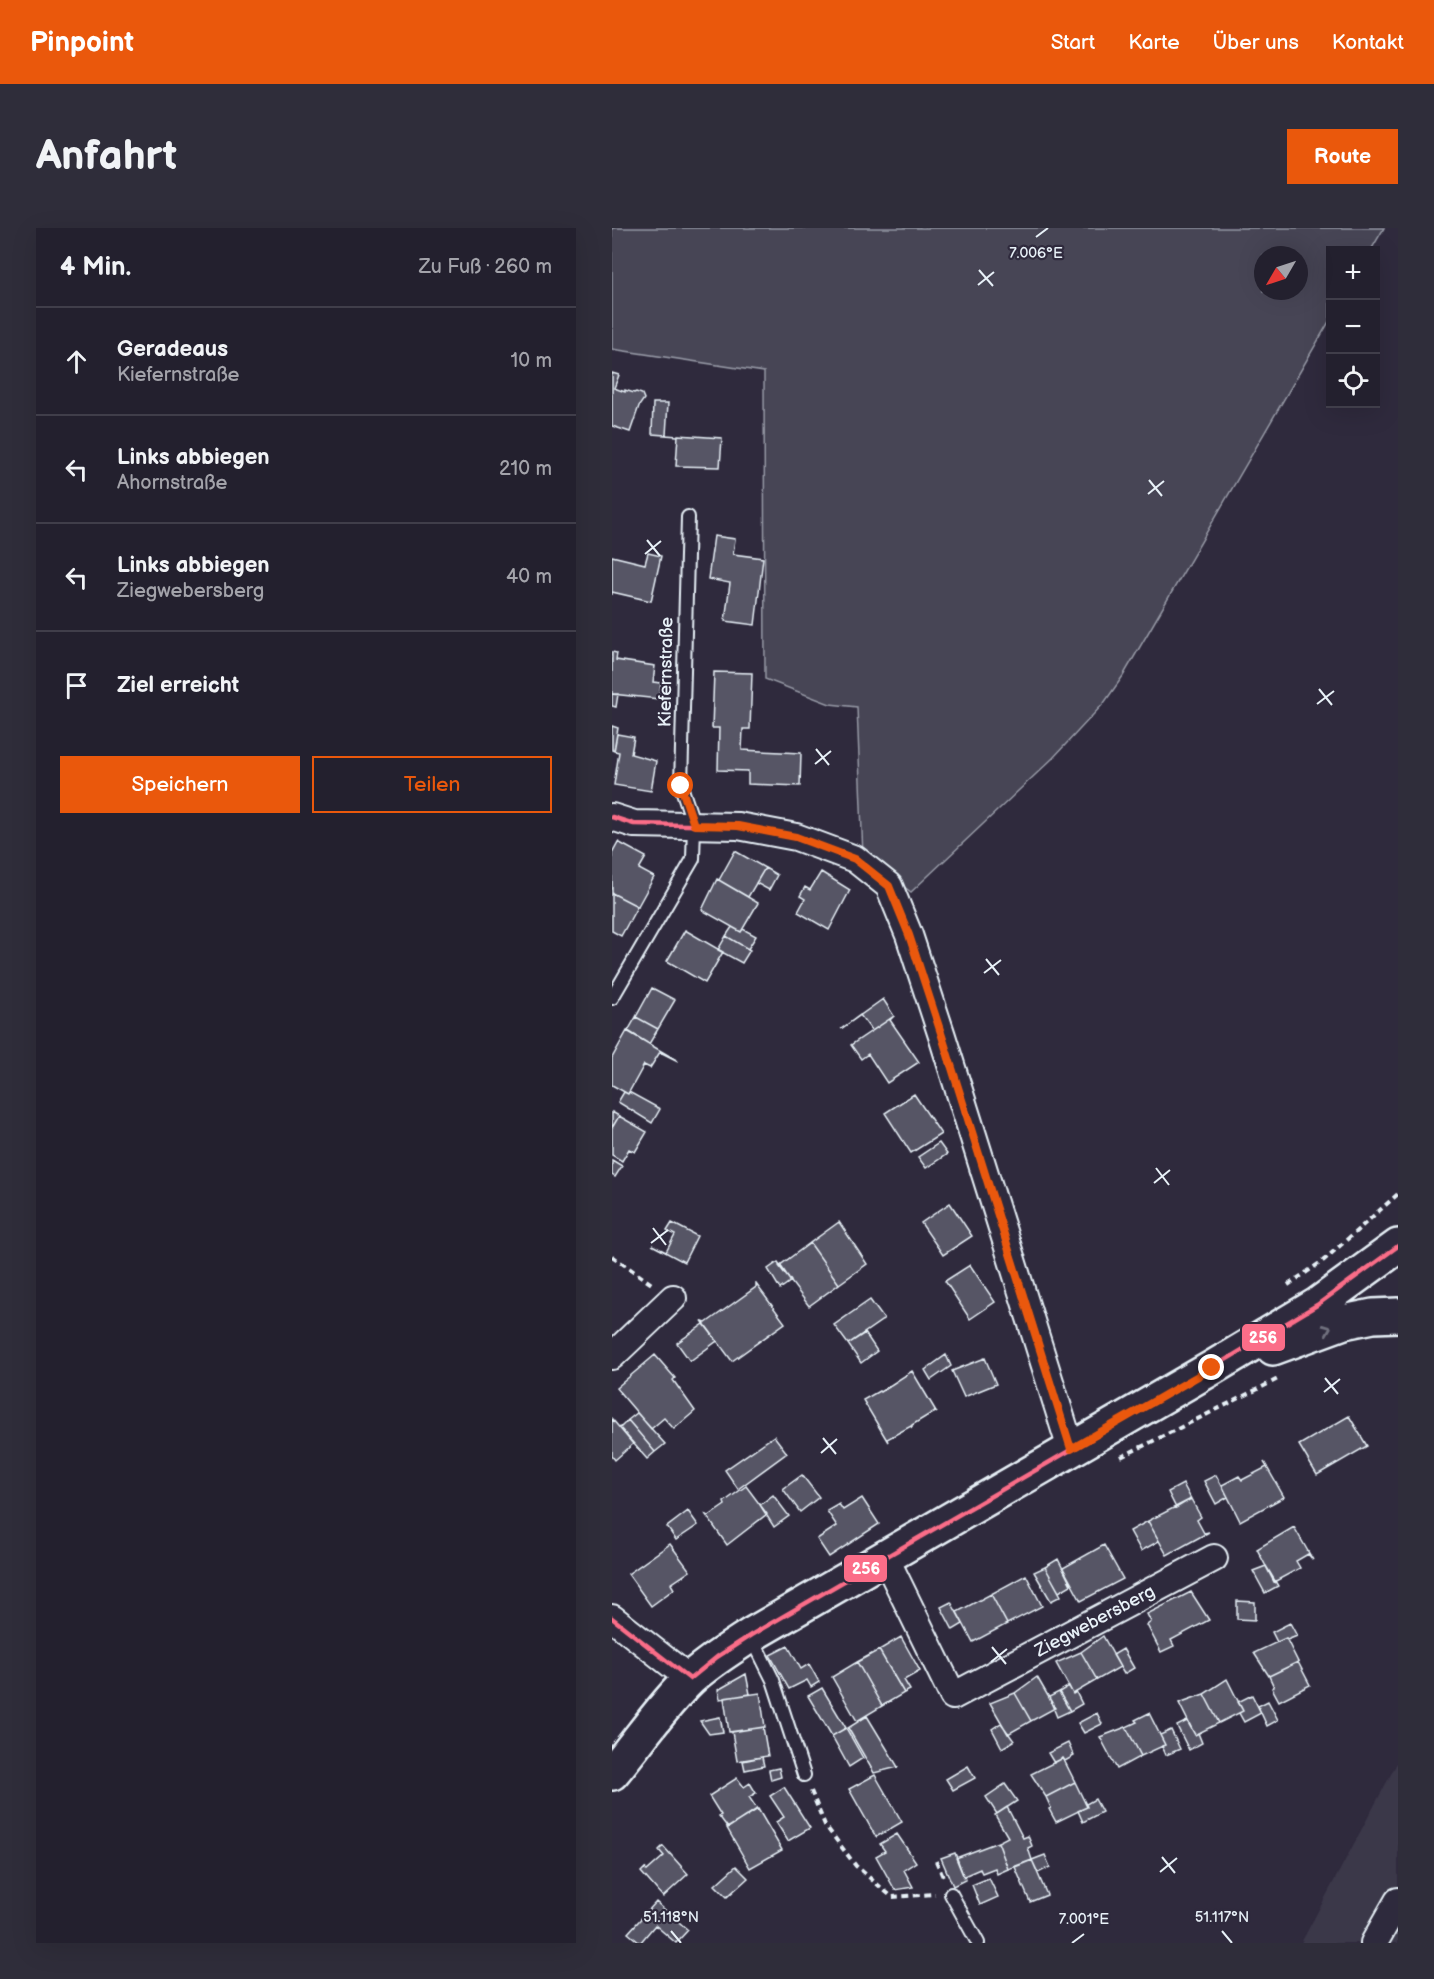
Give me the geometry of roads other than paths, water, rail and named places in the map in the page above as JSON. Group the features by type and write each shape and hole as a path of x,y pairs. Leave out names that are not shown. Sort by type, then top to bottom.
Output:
{"main road":[{"path":"612,1773 669,1702 690,1679 717,1657 1317,1305 1398,1246"},
{"path":"1212,1368 1344,1322 1373,1316 1398,1315"}],"street":[{"path":"612,817 634,824 738,826 796,837 855,859 889,886 909,935 942,1036 1071,1449"},
{"path":"612,1356 673,1298"},
{"name":"Ziegwebersberg","path":"885,1557 953,1696 1214,1558"},
{"path":"612,1618 690,1679"},
{"path":"1374,1943 1398,1901"}],"lane":[{"name":"Kiefernstraße","path":"688,518 681,786 694,825"},
{"path":"612,998 693,859 694,825"},
{"path":"751,1635 773,1680 804,1775"},
{"path":"951,1894 978,1943"}]}
